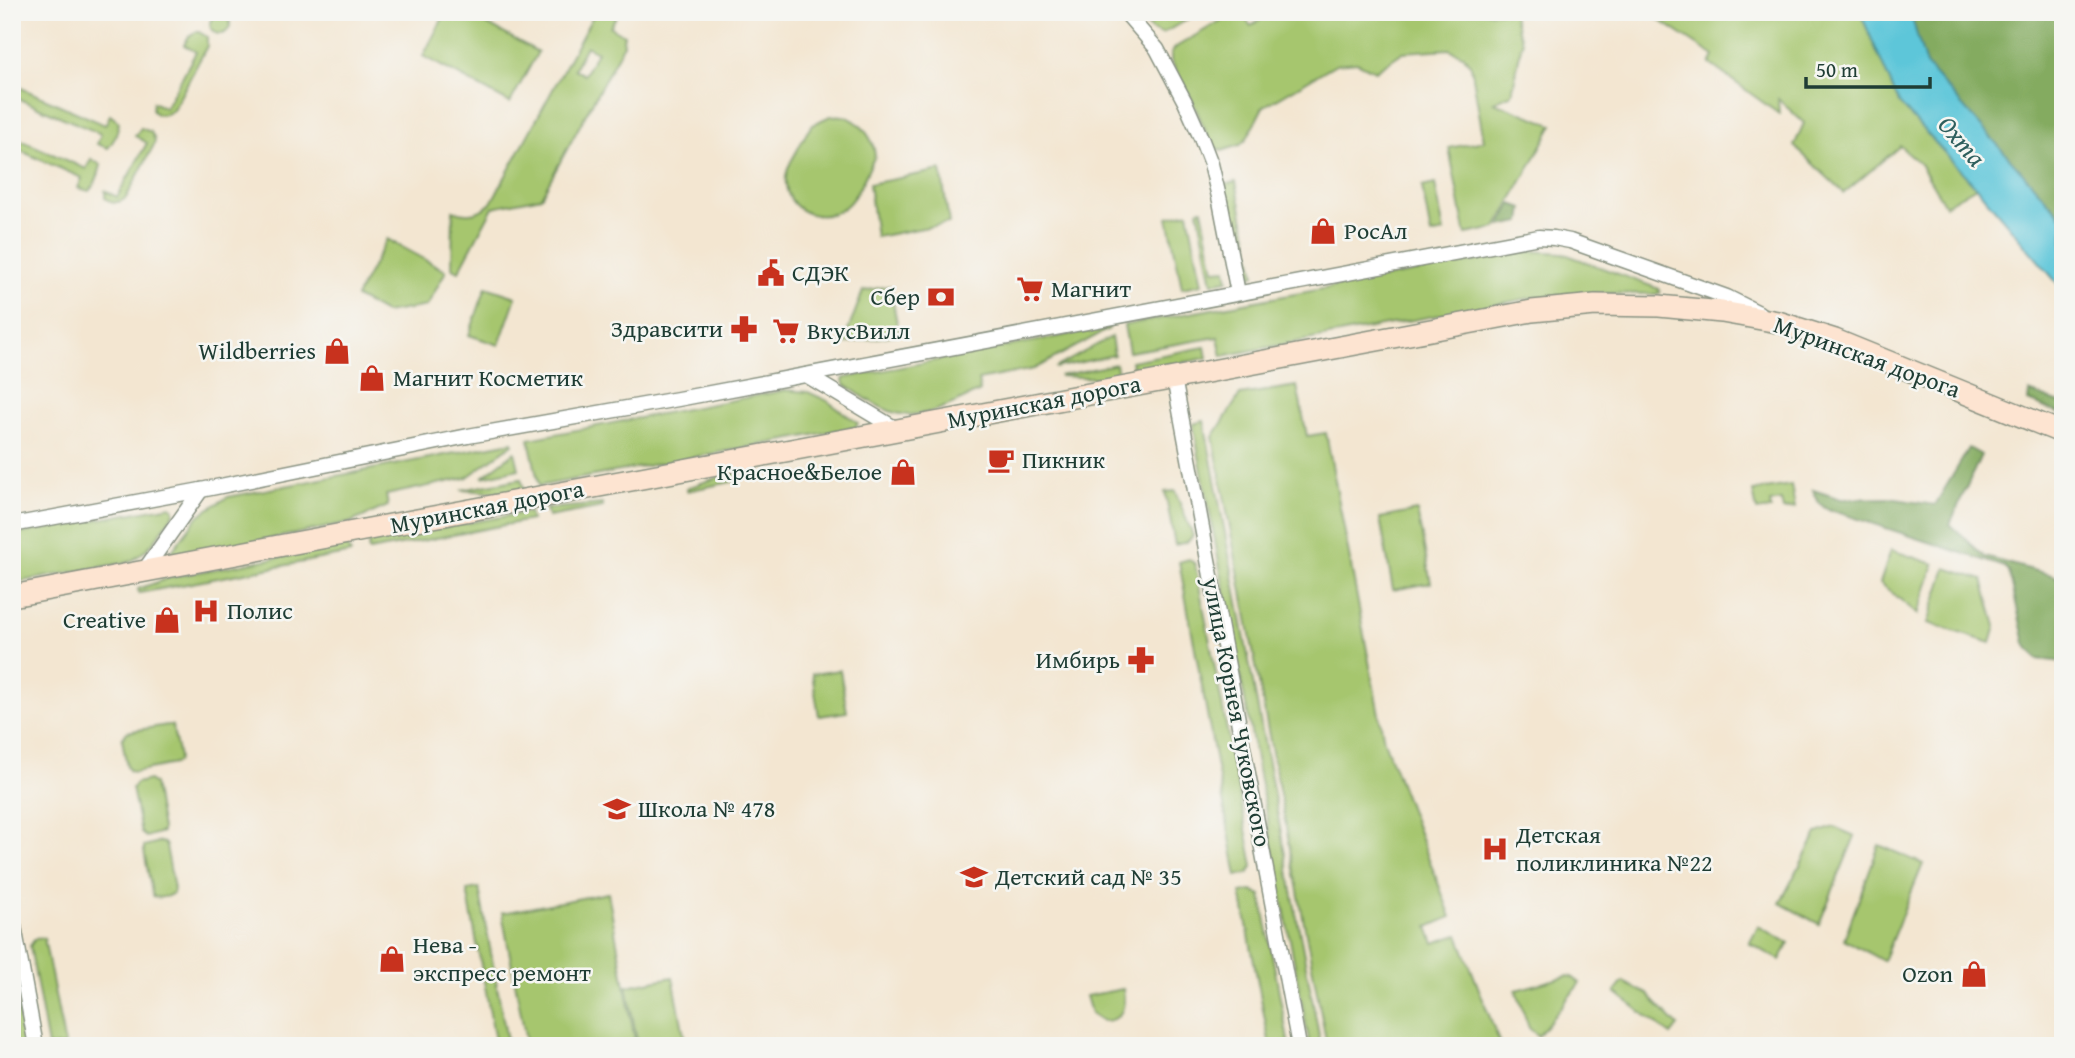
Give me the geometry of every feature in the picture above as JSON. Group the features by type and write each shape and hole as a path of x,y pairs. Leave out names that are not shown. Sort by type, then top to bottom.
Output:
{"street":[{"path":"1125,12 1157,49 1201,138 1220,201 1238,293"},
{"path":"12,525 468,436 1539,237 1570,241 1727,298 1778,322"},
{"name":"Муринская дорога","path":"12,596 1532,311 1595,305 1659,306 1722,312 1778,322 1836,340 2063,433"},
{"path":"806,375 898,430"},
{"name":"улица Корнея Чуковского","path":"1174,378 1299,1046"},
{"path":"143,572 201,490"},
{"path":"12,915 36,1046"}],"green space":[{"path":"446,12 465,12 538,52 510,103 423,56"},
{"path":"595,12 619,12 610,27 624,35 624,44 541,197 493,207 459,271 452,268 453,210 473,213 491,203","holes":["586,46 597,52 584,75 574,69"]},
{"path":"1137,12 1200,12 1162,34 1151,30"},
{"path":"1262,12 1512,12 1522,42 1512,94 1494,102 1553,125 1496,228 1466,234 1465,231 1449,148 1484,141 1471,66 1463,55 1449,49 1403,52 1375,71 1357,62 1336,64 1263,107 1246,140 1240,145 1222,151 1212,146 1171,61 1171,53 1176,47 1232,14 1242,15 1251,26 1265,17"},
{"path":"1647,12 1860,12 1899,103 1976,187 1945,205 1920,164 1900,146 1844,193 1794,146 1804,123 1778,99 1779,114 1710,64 1714,56"},
{"path":"1910,12 2063,12 2063,218 1926,65"},
{"path":"220,14 227,17 230,24 227,31 220,34 213,31 210,24 213,17"},
{"path":"196,32 207,37 207,46 173,110 159,115 152,110 153,102 165,108 196,52 184,45 189,36"},
{"path":"12,84 105,125 110,115 119,122 112,143 108,148 97,144 101,134 12,96"},
{"path":"831,116 850,118 861,126 869,137 875,156 860,187 848,204 830,214 811,214 794,204 789,196 786,175 810,128"},
{"path":"141,128 151,132 154,145 126,198 113,203 105,198 105,191 117,197 147,143 135,136"},
{"path":"12,136 86,169 91,159 101,165 93,186 89,191 78,188 82,178 12,147"},
{"path":"941,170 949,223 876,237 869,184"},
{"path":"1236,182 1255,275 1243,277 1224,185"},
{"path":"1435,184 1444,232 1431,235 1422,187"},
{"path":"1512,204 1523,208 1521,222 1500,226"},
{"path":"1202,209 1214,270 1226,269 1228,280 1212,283 1198,210"},
{"path":"1188,212 1202,284 1182,288 1168,217"},
{"path":"387,239 446,271 427,306 385,313 356,297"},
{"path":"1531,251 1562,253 1659,289 1660,293 1582,293 1530,298 1222,356 1218,337 1129,352 1124,325"},
{"path":"890,286 899,334 843,344 863,291"},
{"path":"486,287 516,297 499,345 469,335"},
{"path":"1109,327 1034,369 978,380 980,391 923,414 899,414 887,410 845,385 843,381 844,378"},
{"path":"1111,337 1114,355 1055,368"},
{"path":"1205,347 1207,358 1133,372 1131,361"},
{"path":"1116,364 1118,374 1101,378 1059,376"},
{"path":"1297,386 1307,436 1326,433 1384,741 1451,917 1428,927 1434,943 1458,935 1501,1046 1327,1046 1213,437 1240,395"},
{"path":"786,390 808,392 826,400 858,423 856,427 539,486 529,439"},
{"path":"2029,392 2063,404 2063,415 2028,401"},
{"path":"1204,421 1321,1046 1310,1046 1193,424"},
{"path":"512,442 513,444 466,478 386,495 388,506 349,523 173,558 171,555 199,515 228,497"},
{"path":"1969,448 1981,455 1950,524 1985,557 2055,576 2063,583 2063,662 2037,659 2025,643 2009,572 2005,567 1825,508 1819,503 1813,490 1841,499 1889,498 1935,505"},
{"path":"515,452 519,469 482,477"},
{"path":"733,472 739,475 740,480 687,491 687,488"},
{"path":"521,479 524,490 505,493 461,490"},
{"path":"1791,485 1795,508 1783,510 1781,501 1770,503 1771,509 1757,511 1753,491"},
{"path":"1175,491 1193,536 1187,542 1175,545 1165,492"},
{"path":"602,504 603,507 548,517 546,509"},
{"path":"171,506 174,513 160,534 149,547 129,562 12,583 12,535"},
{"path":"1417,511 1431,583 1393,590 1380,518"},
{"path":"529,512 531,520 369,551 368,546 372,540"},
{"path":"346,545 351,553 139,593 138,589 172,577"},
{"path":"1891,550 1934,564 1918,614 1880,583"},
{"path":"1189,559 1195,564 1253,866 1249,873 1237,876 1179,562"},
{"path":"1946,568 1983,580 1996,626 1991,643 1928,623"},
{"path":"840,670 847,712 819,716 812,674"},
{"path":"172,725 178,761 174,764 130,771 122,739 127,732"},
{"path":"149,780 154,784 162,832 146,837 141,833 132,788 136,783"},
{"path":"1834,827 1855,836 1819,924 1780,903 1817,833"},
{"path":"159,842 166,846 174,889 173,893 167,896 154,897 144,846"},
{"path":"1879,845 1923,864 1883,961 1844,939"},
{"path":"479,888 508,1046 496,1046 467,890"},
{"path":"1252,891 1261,895 1289,1046 1270,1046 1241,893"},
{"path":"608,893 636,1046 527,1046 502,913"},
{"path":"1758,926 1789,943 1780,960 1749,943"},
{"path":"44,938 65,1046 48,1046 30,946 35,939"},
{"path":"1567,976 1580,983 1538,1036 1529,1028 1516,990"},
{"path":"673,977 686,1046 638,1046 627,986"},
{"path":"12,979 25,1046 12,1046"},
{"path":"1623,982 1647,994 1678,1026 1671,1035 1615,992"},
{"path":"1123,989 1122,1011 1115,1018 1103,1021 1091,1013 1086,996"}],"water":[{"name":"Охта","path":"1860,12 1910,12 1926,65 2063,218 2063,290 1976,187 1899,103"}],"place":[{"name":"РосАл","path":"1323,231"},
{"name":"СДЭК","path":"771,273"},
{"name":"Магнит","path":"1030,289"},
{"name":"Сбер","path":"941,297"},
{"name":"Здравсити","path":"744,329"},
{"name":"ВкусВилл","path":"786,331"},
{"name":"Wildberries","path":"337,351"},
{"name":"Магнит Косметик","path":"372,378"},
{"name":"Пикник","path":"1001,460"},
{"name":"Красное&Белое","path":"903,472"},
{"name":"Полис","path":"206,611"},
{"name":"Creative","path":"167,620"},
{"name":"Имбирь","path":"1141,660"},
{"name":"Школа № 478","path":"617,809"},
{"name":"Детская поликлиника №22","path":"1495,849"},
{"name":"Детский сад № 35","path":"974,877"},
{"name":"Нева - экспресс ремонт","path":"392,959"},
{"name":"Ozon","path":"1974,974"}]}
